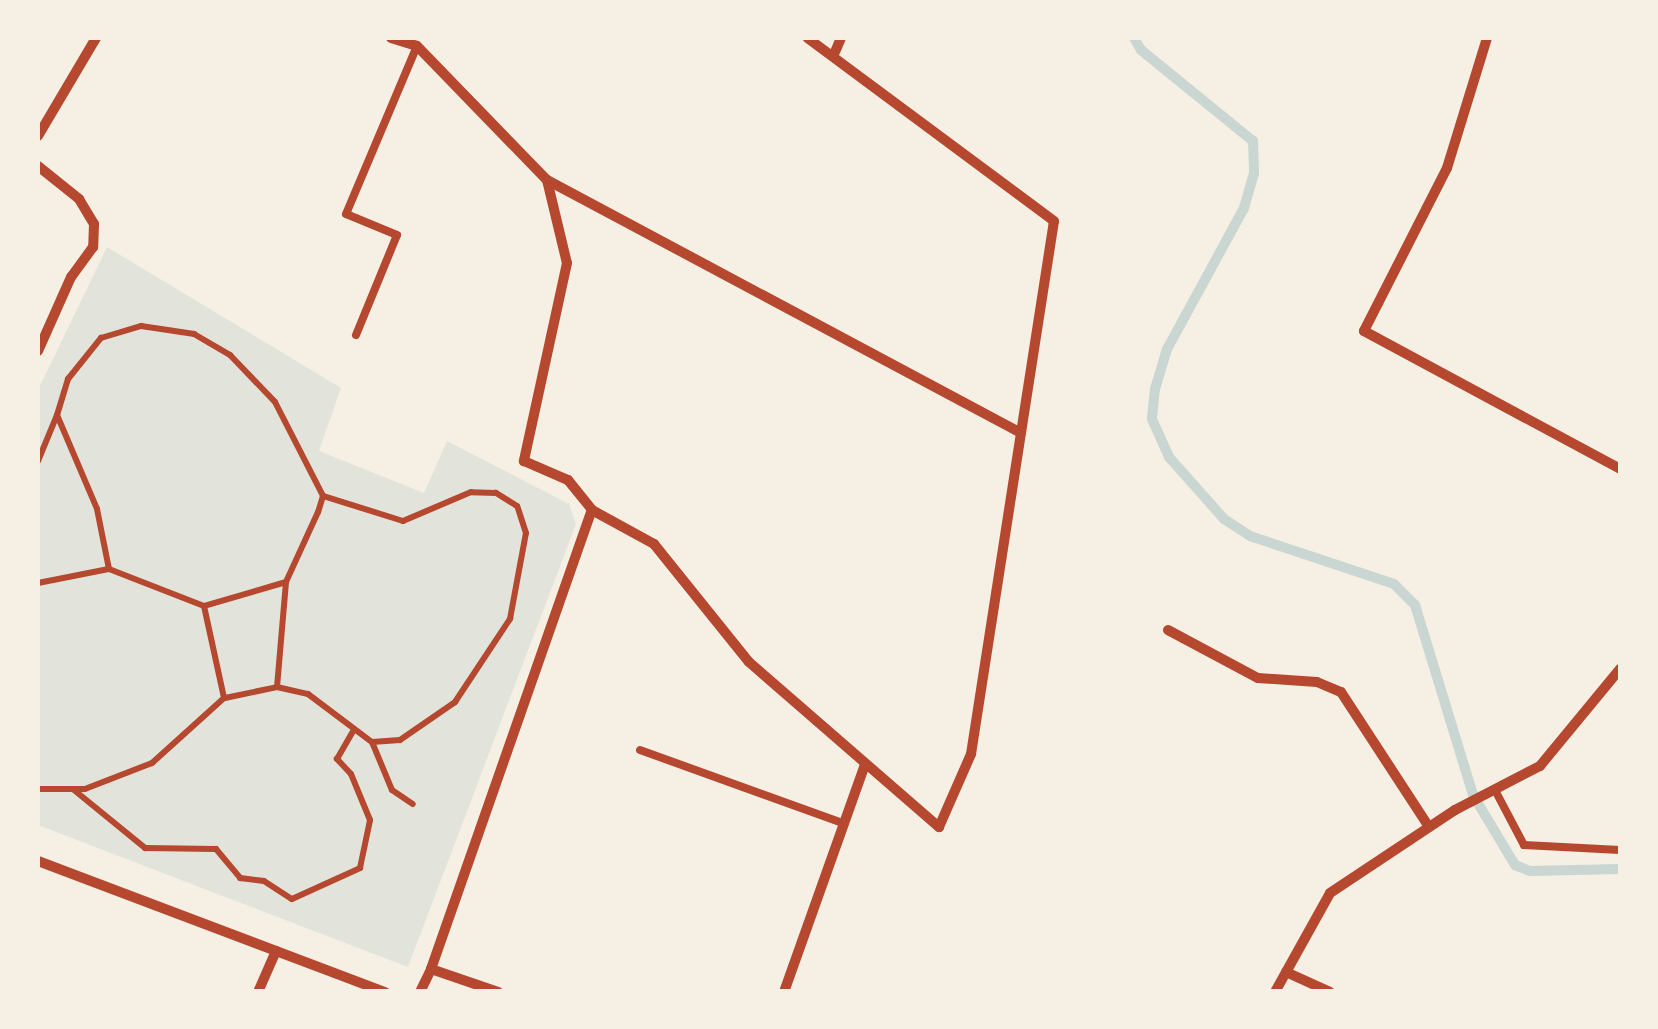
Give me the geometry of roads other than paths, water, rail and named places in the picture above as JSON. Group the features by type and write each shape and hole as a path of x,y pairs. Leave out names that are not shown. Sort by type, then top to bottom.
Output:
{"street":[{"path":"38,136 96,38"},
{"path":"390,38 417,46 546,180 1020,433"},
{"path":"546,180 567,263 524,461 568,480 592,510 654,544 749,662 938,826 971,754 1054,221 835,52 808,38"},
{"path":"835,52 842,38"},
{"path":"1487,38 1447,168 1364,331 1620,469"},
{"path":"38,166 79,199 94,224 93,247 71,277 38,351"},
{"path":"420,992 592,510"},
{"path":"1168,630 1258,678 1318,682 1342,692 1429,827"},
{"path":"1275,992 1330,893 1429,827 1540,766 1620,670"},
{"path":"784,992 865,764"},
{"path":"38,861 384,992"},
{"path":"258,992 276,951"},
{"path":"430,968 498,992"},
{"path":"1286,972 1330,992"}],"lane":[{"path":"356,336 397,236 346,214 417,46"},
{"path":"640,750 843,823"},
{"path":"1496,792 1524,845 1620,850"}],"waterway":[{"path":"1134,38 1141,50 1253,141 1254,173 1244,208 1167,349 1155,389 1152,419 1169,457 1224,519 1250,536 1394,584 1415,605 1473,795 1515,865 1530,871 1620,869"}]}
